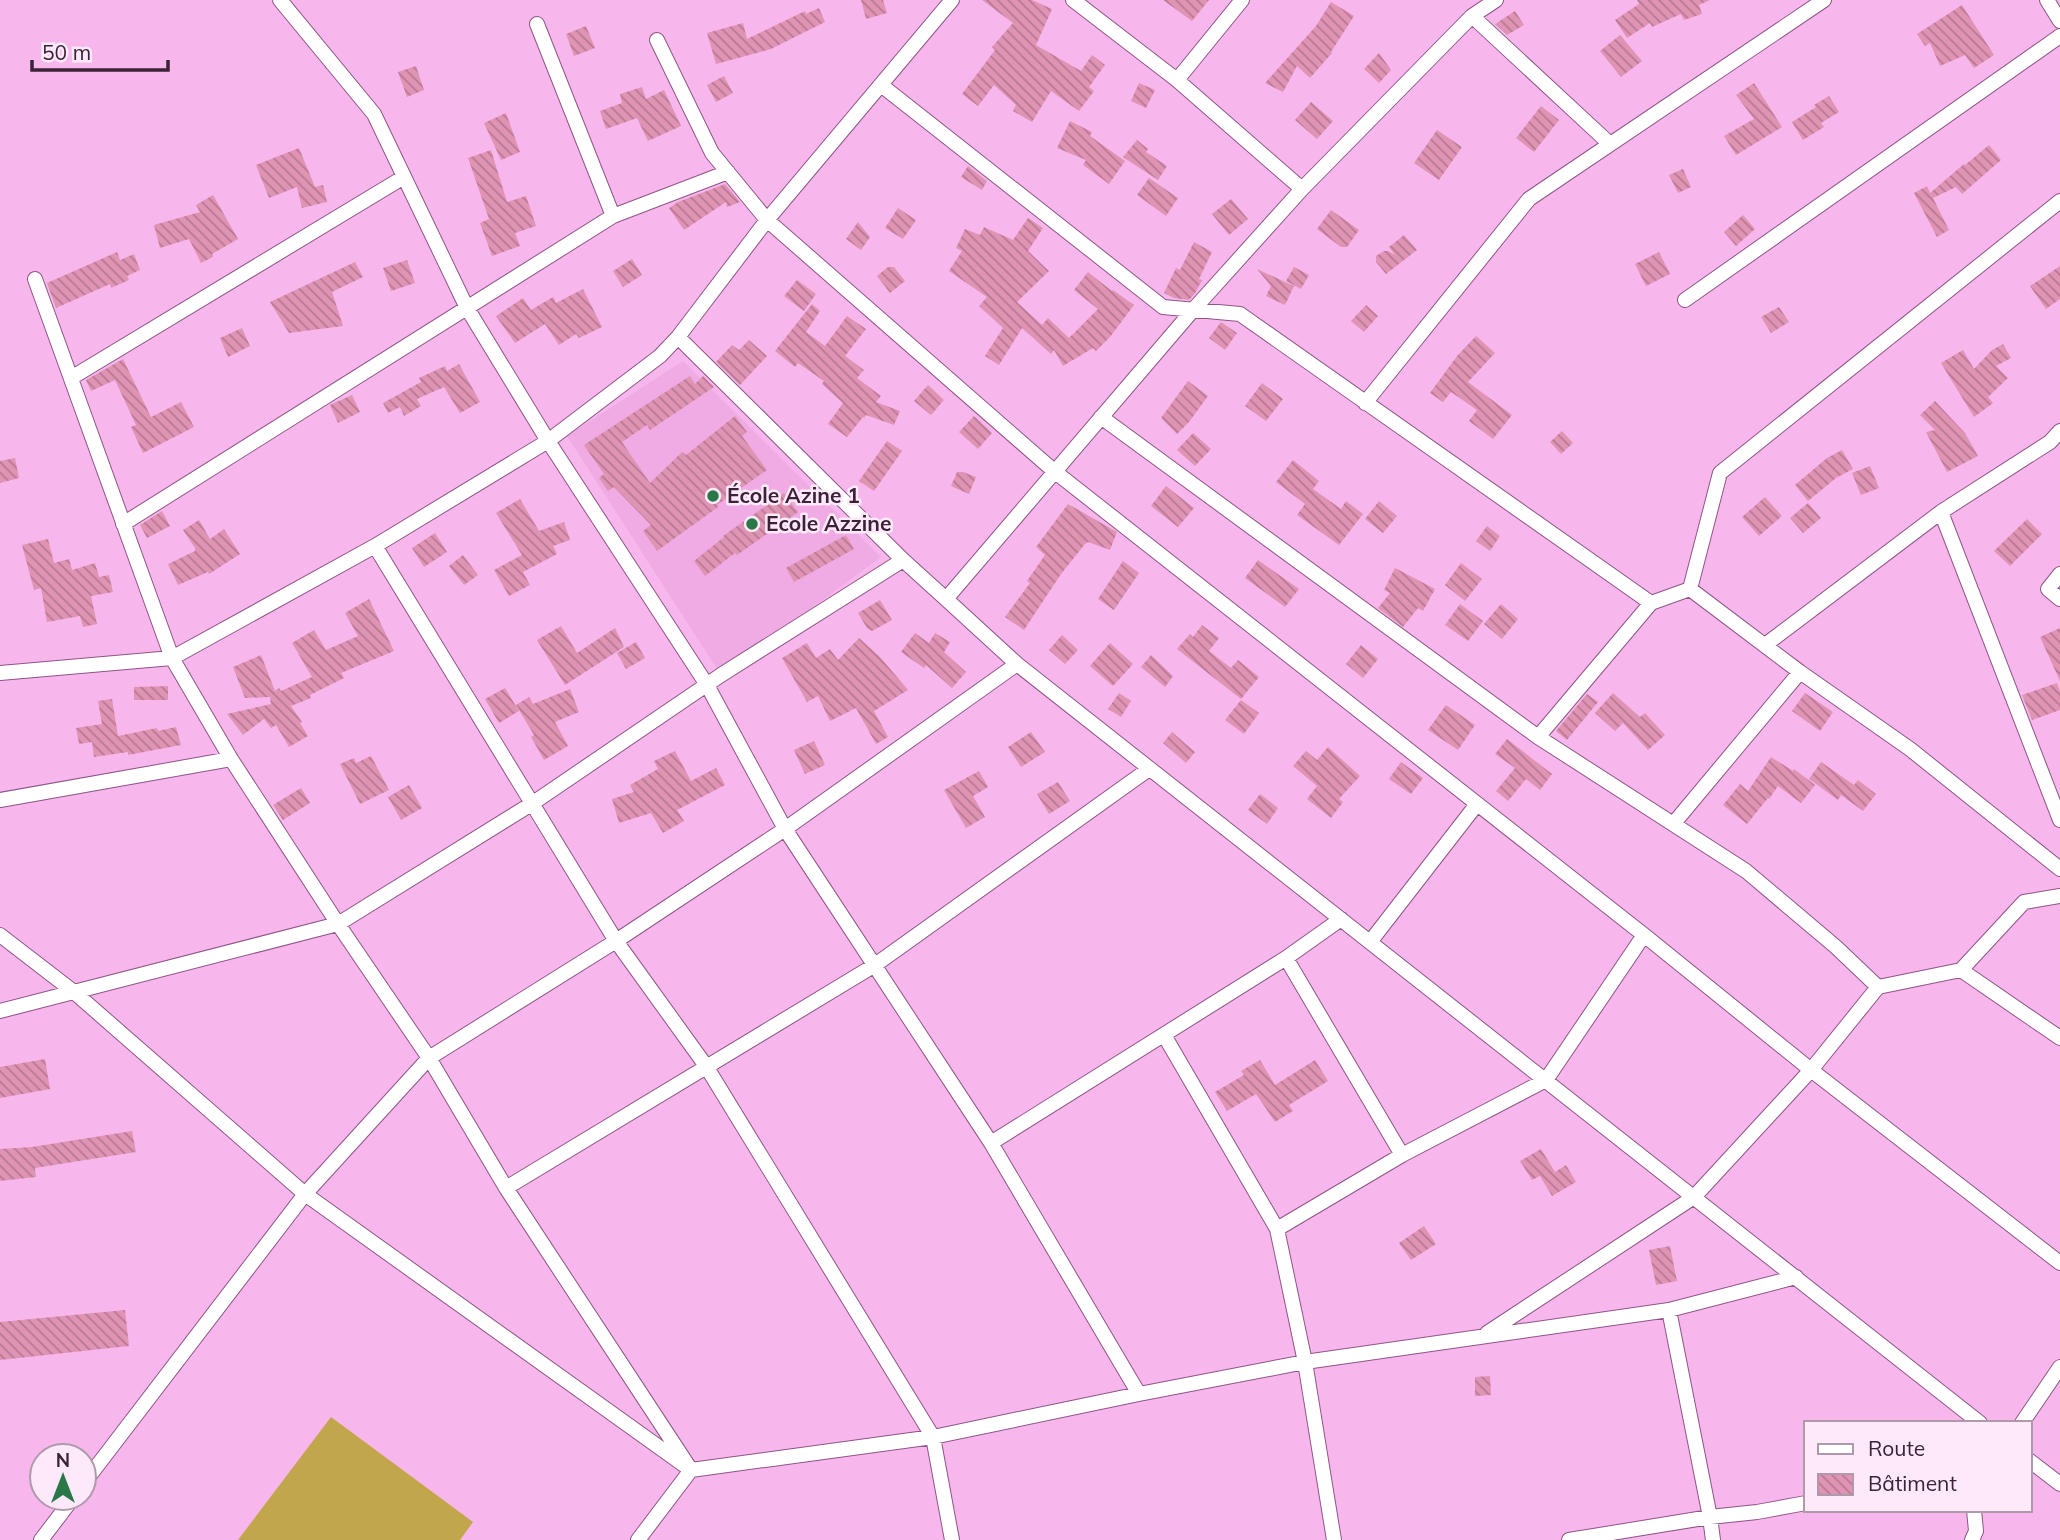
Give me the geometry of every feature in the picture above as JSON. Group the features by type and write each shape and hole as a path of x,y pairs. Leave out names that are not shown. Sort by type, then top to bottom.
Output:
{"street":[{"path":"279,0 374,114 467,308 548,441 707,685 785,829 991,1143 1139,1394"},
{"path":"0,673 172,658 375,546 548,441 660,356 678,337 767,220 952,0"},
{"path":"1073,0 1177,80 1302,189"},
{"path":"1177,80 1242,0"},
{"path":"946,599 1193,310 1302,189 1472,16 1496,0"},
{"path":"1365,403 1529,199 1824,0"},
{"path":"2047,0 2060,21"},
{"path":"1472,16 1611,144"},
{"path":"537,24 613,216"},
{"path":"1685,300 2060,36"},
{"path":"657,40 712,153 767,220 1054,471 1644,935 1811,1070 2060,1263"},
{"path":"881,85 1163,307 1240,314 1651,603"},
{"path":"123,524 613,216 728,172"},
{"path":"71,378 404,177"},
{"path":"1690,589 1720,473 2060,201"},
{"path":"35,279 172,658 230,759 429,1058 506,1188 691,1470"},
{"path":"678,337 904,560 1017,664 1977,1421"},
{"path":"1101,417 1538,737 1746,871 1836,947 1878,987"},
{"path":"1765,645 1941,512 2057,440"},
{"path":"1941,512 2060,820"},
{"path":"375,546 616,941 706,1066 933,1437 952,1540"},
{"path":"0,1011 338,924 533,803 707,685 904,560"},
{"path":"2060,574 2048,589 2060,599"},
{"path":"1538,737 1651,603 1690,589"},
{"path":"1690,589 1800,672 1910,749 2060,869"},
{"path":"98,1465 304,1194 429,1058 616,941 785,829 1017,664"},
{"path":"1674,823 1800,672"},
{"path":"0,800 230,759"},
{"path":"506,1188 874,964 1149,769"},
{"path":"1370,942 1477,804"},
{"path":"1482,1337 1694,1197 1811,1070 1878,987 1961,970 2024,902 2060,896"},
{"path":"991,1143 1286,958 1341,919"},
{"path":"0,935 74,992 304,1194 691,1470 933,1437 1305,1362 1670,1310 1796,1278"},
{"path":"1277,1229 1402,1155 1546,1080 1644,935"},
{"path":"1286,958 1402,1155"},
{"path":"1961,970 2060,1038"},
{"path":"1164,1035 1277,1229 1305,1362 1334,1540"},
{"path":"1670,1310 1713,1540"},
{"path":"2023,1421 2060,1367"},
{"path":"2032,1463 2060,1484"},
{"path":"638,1540 691,1470"},
{"path":"1569,1540 1804,1503"},
{"path":"41,1540 62,1512"},
{"path":"1972,1540 1976,1531 1975,1512"}],"shaded area":[{"name":"École Azine 1","path":"683,361 881,557 721,675 567,436"},
{"path":"331,1417 473,1522 460,1540 238,1540"}],"building":[{"path":"861,0 883,0 887,13 866,19"},
{"path":"982,0 1032,0 1052,9 1036,45 1081,71 1092,55 1105,65 1089,87 1094,91 1079,111 1051,91 1032,122 1013,111 1016,105 994,85 978,106 962,94 995,50 992,47 1013,23"},
{"path":"1163,0 1209,0 1192,21"},
{"path":"1637,0 1710,0 1699,5 1702,14 1684,20 1681,14 1652,27 1650,23 1627,38 1615,20 1639,4"},
{"path":"1331,2 1354,16 1332,53 1310,78 1297,66 1283,92 1265,83 1316,26"},
{"path":"1962,5 1994,55 1974,68 1965,55 1940,66 1930,43 1925,46 1917,34"},
{"path":"819,8 825,22 771,49 716,64 707,33 743,23 747,39 805,11 806,14"},
{"path":"1515,11 1524,25 1507,35 1495,24"},
{"path":"586,26 595,48 574,56 566,34"},
{"path":"1620,35 1642,61 1621,77 1600,51"},
{"path":"1379,53 1391,70 1379,83 1364,69"},
{"path":"416,66 424,90 407,97 398,72"},
{"path":"724,76 733,93 716,102 707,85"},
{"path":"1139,83 1155,90 1146,108 1131,101"},
{"path":"1754,83 1782,127 1736,155 1724,136 1754,119 1736,95"},
{"path":"642,87 646,99 664,90 681,126 648,141 637,118 606,129 600,111 622,103 620,94"},
{"path":"1829,96 1839,112 1821,123 1824,127 1803,140 1792,122"},
{"path":"1311,102 1333,121 1317,139 1295,120"},
{"path":"1541,106 1559,120 1534,152 1516,138"},
{"path":"506,113 520,152 501,160 484,123"},
{"path":"1070,121 1092,132 1090,136 1125,161 1109,184 1083,165 1086,160 1057,148"},
{"path":"1437,130 1462,147 1439,180 1414,163"},
{"path":"1137,140 1148,149 1146,152 1167,166 1158,180 1123,157"},
{"path":"1989,145 2001,160 1962,194 1956,187 1933,198 1949,230 1937,237 1914,193 1927,186 1930,193"},
{"path":"299,148 315,187 323,185 327,202 302,208 297,187 269,198 256,165"},
{"path":"491,150 507,202 526,196 536,226 515,233 520,246 492,256 480,223 489,219 468,158"},
{"path":"968,166 987,181 982,190 961,177"},
{"path":"1683,169 1691,187 1678,193 1669,175"},
{"path":"1149,178 1178,198 1166,216 1137,195"},
{"path":"725,184 740,202 727,207 726,202 684,230 669,208"},
{"path":"213,195 238,239 201,263 189,239 160,248 154,225 200,212 196,205"},
{"path":"1231,199 1248,219 1229,235 1212,214"},
{"path":"898,208 916,220 903,239 885,228"},
{"path":"1331,210 1359,230 1347,247 1341,247 1317,229"},
{"path":"1743,215 1755,229 1736,246 1724,232"},
{"path":"1028,218 1043,228 1028,251 1049,271 1017,302 1042,325 1048,318 1069,338 1098,309 1074,290 1088,272 1134,305 1096,351 1093,348 1063,366 1054,350 1051,354 1022,328 999,365 985,356 1003,328 979,306 987,297 949,271 962,251 956,248 965,229 980,235 984,227 1013,240"},
{"path":"858,222 870,237 861,250 846,239"},
{"path":"1404,235 1417,250 1386,274 1376,262 1376,256 1384,251 1395,255 1389,247"},
{"path":"1194,242 1212,252 1199,279 1202,280 1189,300 1174,298 1164,293 1176,268 1180,270"},
{"path":"117,252 120,260 134,254 140,270 127,276 129,280 111,288 110,284 56,308 47,283"},
{"path":"1659,252 1670,274 1646,286 1635,264"},
{"path":"632,259 642,275 623,287 613,271"},
{"path":"407,260 415,283 391,291 383,268"},
{"path":"355,262 363,277 332,292 343,326 289,333 270,302"},
{"path":"2060,266 2060,299 2046,309 2030,286"},
{"path":"888,267 894,267 905,281 890,293 877,276"},
{"path":"1294,267 1309,275 1301,289 1286,281"},
{"path":"1257,269 1294,286 1285,305 1266,296 1271,286"},
{"path":"797,280 816,294 804,311 784,296"},
{"path":"583,289 602,327 579,338 576,334 559,345 545,324 515,343 496,316 523,298 531,310 553,297 556,303"},
{"path":"812,304 820,311 806,332 825,346 847,316 866,329 845,356 864,370 857,378 881,396 876,402 900,411 894,425 866,415 847,437 828,424 843,403 822,384 824,381 798,363 795,367 775,351"},
{"path":"1366,305 1378,316 1364,332 1351,321"},
{"path":"1779,307 1789,322 1771,333 1761,317"},
{"path":"1221,322 1237,333 1225,350 1209,338"},
{"path":"242,328 250,346 228,357 220,338"},
{"path":"1476,336 1495,353 1468,382 1512,415 1493,439 1469,421 1477,410 1451,392 1443,402 1430,393 1457,356"},
{"path":"749,340 767,356 740,385 716,362 732,345 739,350"},
{"path":"2003,344 2011,358 1996,366 2008,378 1988,397 1993,403 1974,417 1941,363 1963,350 1974,369 1992,350"},
{"path":"123,359 151,417 181,402 194,427 143,453 131,427 136,425 115,380 91,391 86,380"},
{"path":"459,364 480,402 460,413 444,387 417,399 421,406 404,416 400,407 388,413 383,403 421,382 419,378 445,366 447,371"},
{"path":"690,376 695,384 703,376 714,387 650,430 647,425 622,442 650,483 682,452 686,455 735,416 747,432 742,436 767,470 657,551 643,531 651,525 614,487 608,491 599,478 604,474 584,445"},
{"path":"1188,381 1208,396 1177,434 1161,418"},
{"path":"1262,383 1283,399 1266,421 1245,406"},
{"path":"928,385 944,400 931,415 914,401"},
{"path":"352,395 360,412 338,423 330,405"},
{"path":"1935,401 1965,433 1978,456 1947,472 1926,432 1935,430 1920,415"},
{"path":"974,416 992,433 978,449 959,432"},
{"path":"1562,431 1573,443 1561,454 1550,442"},
{"path":"1193,433 1211,449 1195,466 1177,450"},
{"path":"887,441 902,451 874,491 859,481"},
{"path":"1842,450 1853,469 1836,478 1808,501 1795,485 1827,458"},
{"path":"15,458 19,478 0,483 0,461"},
{"path":"1293,460 1319,481 1313,489 1341,509 1346,501 1363,514 1339,545 1297,515 1305,504 1276,482"},
{"path":"1870,466 1879,488 1861,495 1852,473"},
{"path":"957,472 976,477 969,494 951,486"},
{"path":"1166,486 1194,508 1178,527 1151,506"},
{"path":"784,493 798,512 705,576 694,561 723,536"},
{"path":"1765,497 1782,516 1759,536 1742,517"},
{"path":"520,499 539,531 564,522 570,540 553,546 557,554 523,572 530,585 509,596 494,570 522,555 496,513"},
{"path":"1379,501 1397,516 1383,533 1365,519"},
{"path":"1808,503 1821,518 1803,533 1790,518"},
{"path":"1068,504 1117,532 1110,550 1088,542 1085,544 1061,574 1024,630 1005,617 1030,583 1027,581 1045,555 1036,547"},
{"path":"162,511 170,526 147,538 140,525"},
{"path":"2027,519 2042,534 2010,566 1994,551"},
{"path":"199,520 210,539 224,529 240,554 209,574 208,572 178,585 168,564 195,551 183,530"},
{"path":"1487,526 1500,536 1490,551 1476,541"},
{"path":"435,533 447,552 424,567 412,548"},
{"path":"846,535 854,549 794,582 786,568"},
{"path":"48,539 54,563 69,559 72,570 95,563 99,577 109,575 113,592 91,596 97,624 83,627 80,616 47,622 41,588 34,590 22,545"},
{"path":"463,555 478,575 464,585 449,566"},
{"path":"1258,560 1299,589 1285,607 1245,578"},
{"path":"1123,561 1139,573 1114,610 1098,599"},
{"path":"1461,563 1482,579 1465,601 1445,585"},
{"path":"1395,568 1435,589 1423,611 1418,608 1403,627 1378,608 1390,593 1384,590"},
{"path":"369,599 394,651 341,673 344,678 310,695 311,698 291,706 308,736 289,747 276,725 271,728 264,719 243,735 227,714 271,704 270,697 245,698 233,667 261,655 275,691 279,688 281,691 312,677 292,643 314,630 326,650 358,636 345,613"},
{"path":"880,600 892,620 872,631 867,628 858,613"},
{"path":"1460,604 1483,621 1468,641 1445,625"},
{"path":"1501,604 1518,619 1502,639 1484,624"},
{"path":"1202,625 1219,638 1209,651 1231,668 1238,660 1259,677 1241,699 1177,649 1190,634 1193,637"},
{"path":"561,626 577,653 615,628 624,647 565,685 537,640"},
{"path":"2060,628 2060,681 2040,637"},
{"path":"915,633 929,643 935,633 950,642 944,652 966,672 952,688 926,665 924,668 901,652"},
{"path":"1062,635 1078,650 1065,664 1049,650"},
{"path":"859,638 880,657 908,690 874,711 888,737 876,744 856,708 830,721 818,696 807,702 782,658 807,643 816,658 830,649 838,660"},
{"path":"636,642 645,658 626,669 617,653"},
{"path":"1110,643 1133,664 1113,686 1090,666"},
{"path":"1361,645 1378,659 1363,678 1346,664"},
{"path":"1151,655 1173,676 1165,687 1141,667"},
{"path":"2057,683 2060,710 2032,720 2022,695"},
{"path":"168,686 168,700 134,700 134,687"},
{"path":"505,688 519,711 499,723 485,699"},
{"path":"570,689 579,712 555,722 568,746 544,760 531,737 534,735 516,705 529,697 533,704"},
{"path":"1119,693 1131,701 1121,717 1108,709"},
{"path":"1613,693 1640,717 1645,713 1665,735 1648,750 1623,723 1615,731 1595,713"},
{"path":"1805,693 1833,712 1820,731 1792,711"},
{"path":"1587,694 1598,702 1567,740 1556,731"},
{"path":"112,699 118,736 176,727 181,745 128,755 128,752 94,757 92,742 79,744 76,728 102,724 98,701"},
{"path":"1241,700 1259,713 1244,734 1225,720"},
{"path":"1446,705 1475,725 1458,750 1428,730"},
{"path":"1031,732 1045,752 1021,767 1008,747"},
{"path":"1172,732 1195,752 1186,763 1163,743"},
{"path":"1507,739 1552,774 1540,790 1526,779 1508,801 1496,791 1515,768 1495,754"},
{"path":"814,741 825,765 805,774 794,750"},
{"path":"1328,747 1360,776 1339,799 1343,802 1331,818 1307,799 1317,786 1293,766 1306,751 1317,760"},
{"path":"675,751 691,781 716,768 725,785 677,810 684,821 663,833 651,813 619,823 612,799 634,792 630,785 658,769 654,761"},
{"path":"371,756 389,790 360,804 340,764 354,758 356,763"},
{"path":"1771,757 1793,771 1794,769 1815,785 1801,803 1778,786 1747,824 1723,805 1740,784 1748,791"},
{"path":"1401,762 1423,778 1411,794 1389,779"},
{"path":"1821,762 1854,785 1858,780 1876,794 1863,811 1841,795 1838,800 1809,779"},
{"path":"979,771 988,787 973,796 985,817 966,828 944,790"},
{"path":"1058,782 1070,801 1049,814 1037,794"},
{"path":"409,785 422,808 401,820 388,797"},
{"path":"301,788 310,803 283,820 273,805"},
{"path":"1260,794 1278,808 1267,824 1248,810"},
{"path":"45,1059 50,1089 0,1098 0,1067"},
{"path":"1260,1060 1275,1085 1315,1060 1328,1081 1289,1105 1293,1111 1275,1122 1256,1094 1227,1111 1215,1092 1244,1075 1241,1071"},
{"path":"132,1131 136,1152 35,1168 36,1177 0,1181 0,1149 32,1147"},
{"path":"1541,1149 1555,1172 1566,1165 1576,1182 1552,1196 1540,1176 1532,1180 1520,1161"},
{"path":"1424,1226 1436,1244 1411,1260 1399,1243"},
{"path":"1670,1246 1677,1281 1656,1285 1649,1250"},
{"path":"125,1310 129,1346 0,1360 0,1322"},
{"path":"1490,1376 1491,1395 1475,1396 1475,1377"}],"place":[{"name":"École Azine 1","path":"713,496"},
{"name":"Ecole Azzine","path":"752,524"}]}
